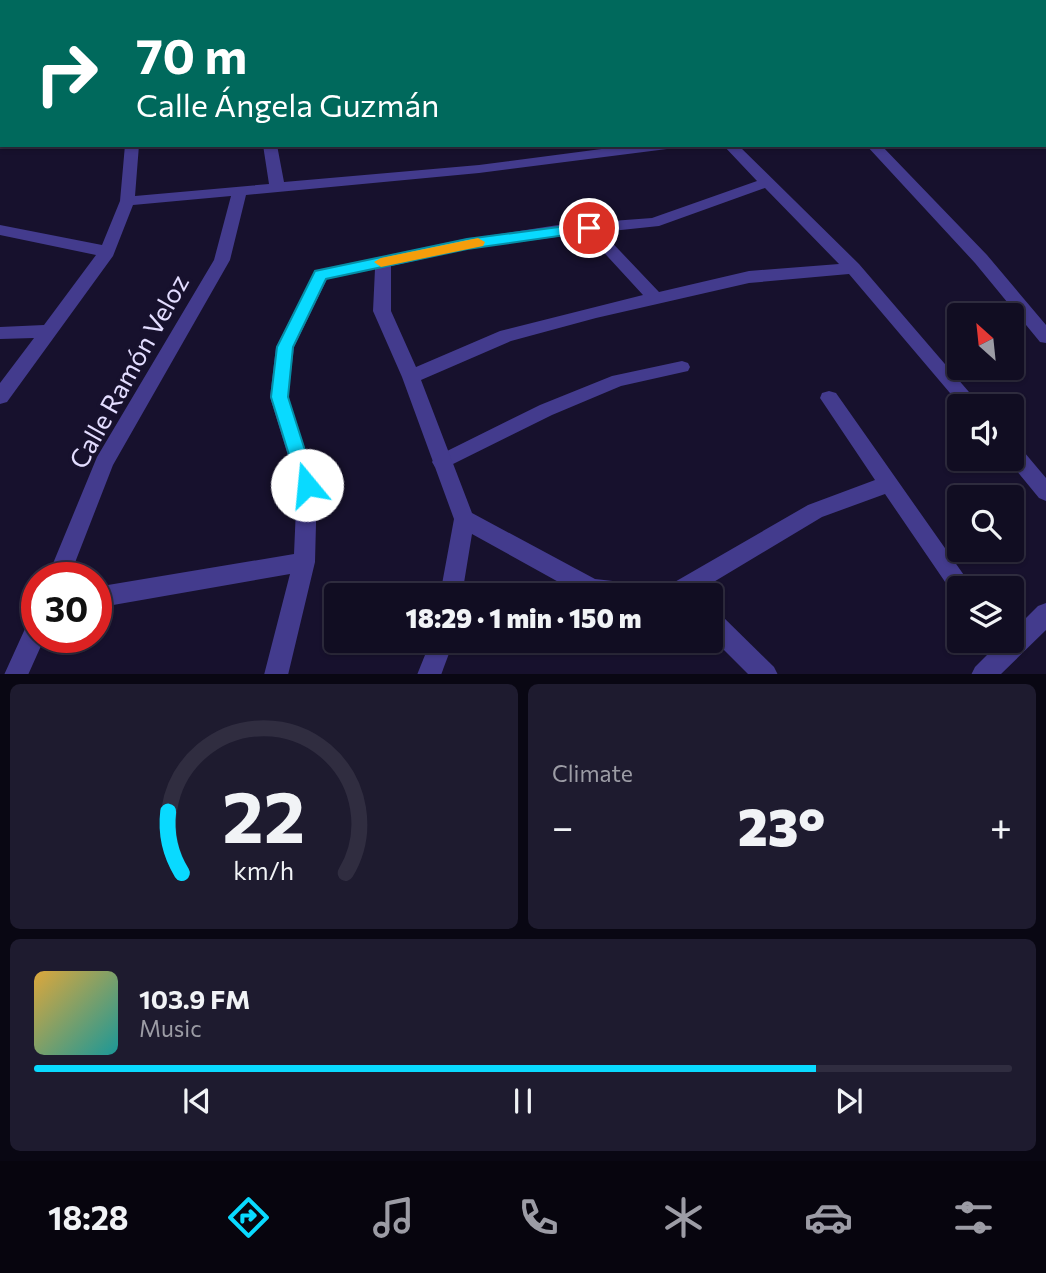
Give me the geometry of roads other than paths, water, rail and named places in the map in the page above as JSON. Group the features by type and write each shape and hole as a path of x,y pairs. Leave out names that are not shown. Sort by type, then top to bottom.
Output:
{"street":[{"path":"0,397 107,252 127,201 132,147"},
{"path":"270,147 277,186"},
{"path":"127,201 479,169 645,147"},
{"path":"732,147 853,268 962,394"},
{"path":"875,147 981,259 1046,337"},
{"path":"276,674 304,562 307,485 279,397 285,347 321,275 467,244 589,228 654,223 767,182"},
{"name":"Calle Ramón Veloz","path":"64,562 104,463 222,260 240,190"},
{"path":"589,228 656,299"},
{"path":"0,230 107,252"},
{"path":"383,262 383,311 411,377 464,519 453,583"},
{"path":"411,377 506,336 656,299 749,277 853,268"},
{"path":"0,332 47,331"},
{"path":"829,398 953,576"},
{"path":"1024,466 1046,492"},
{"path":"692,583 815,511 888,484"},
{"path":"464,519 581,583"},
{"path":"112,595 304,562"},
{"path":"1024,630 1046,614"},
{"path":"723,633 766,674"},
{"path":"16,674 26,653"},
{"path":"429,674 438,653"},
{"path":"983,674 998,653"}],"lane":[{"path":"441,462 547,410 618,380 682,367"}]}
